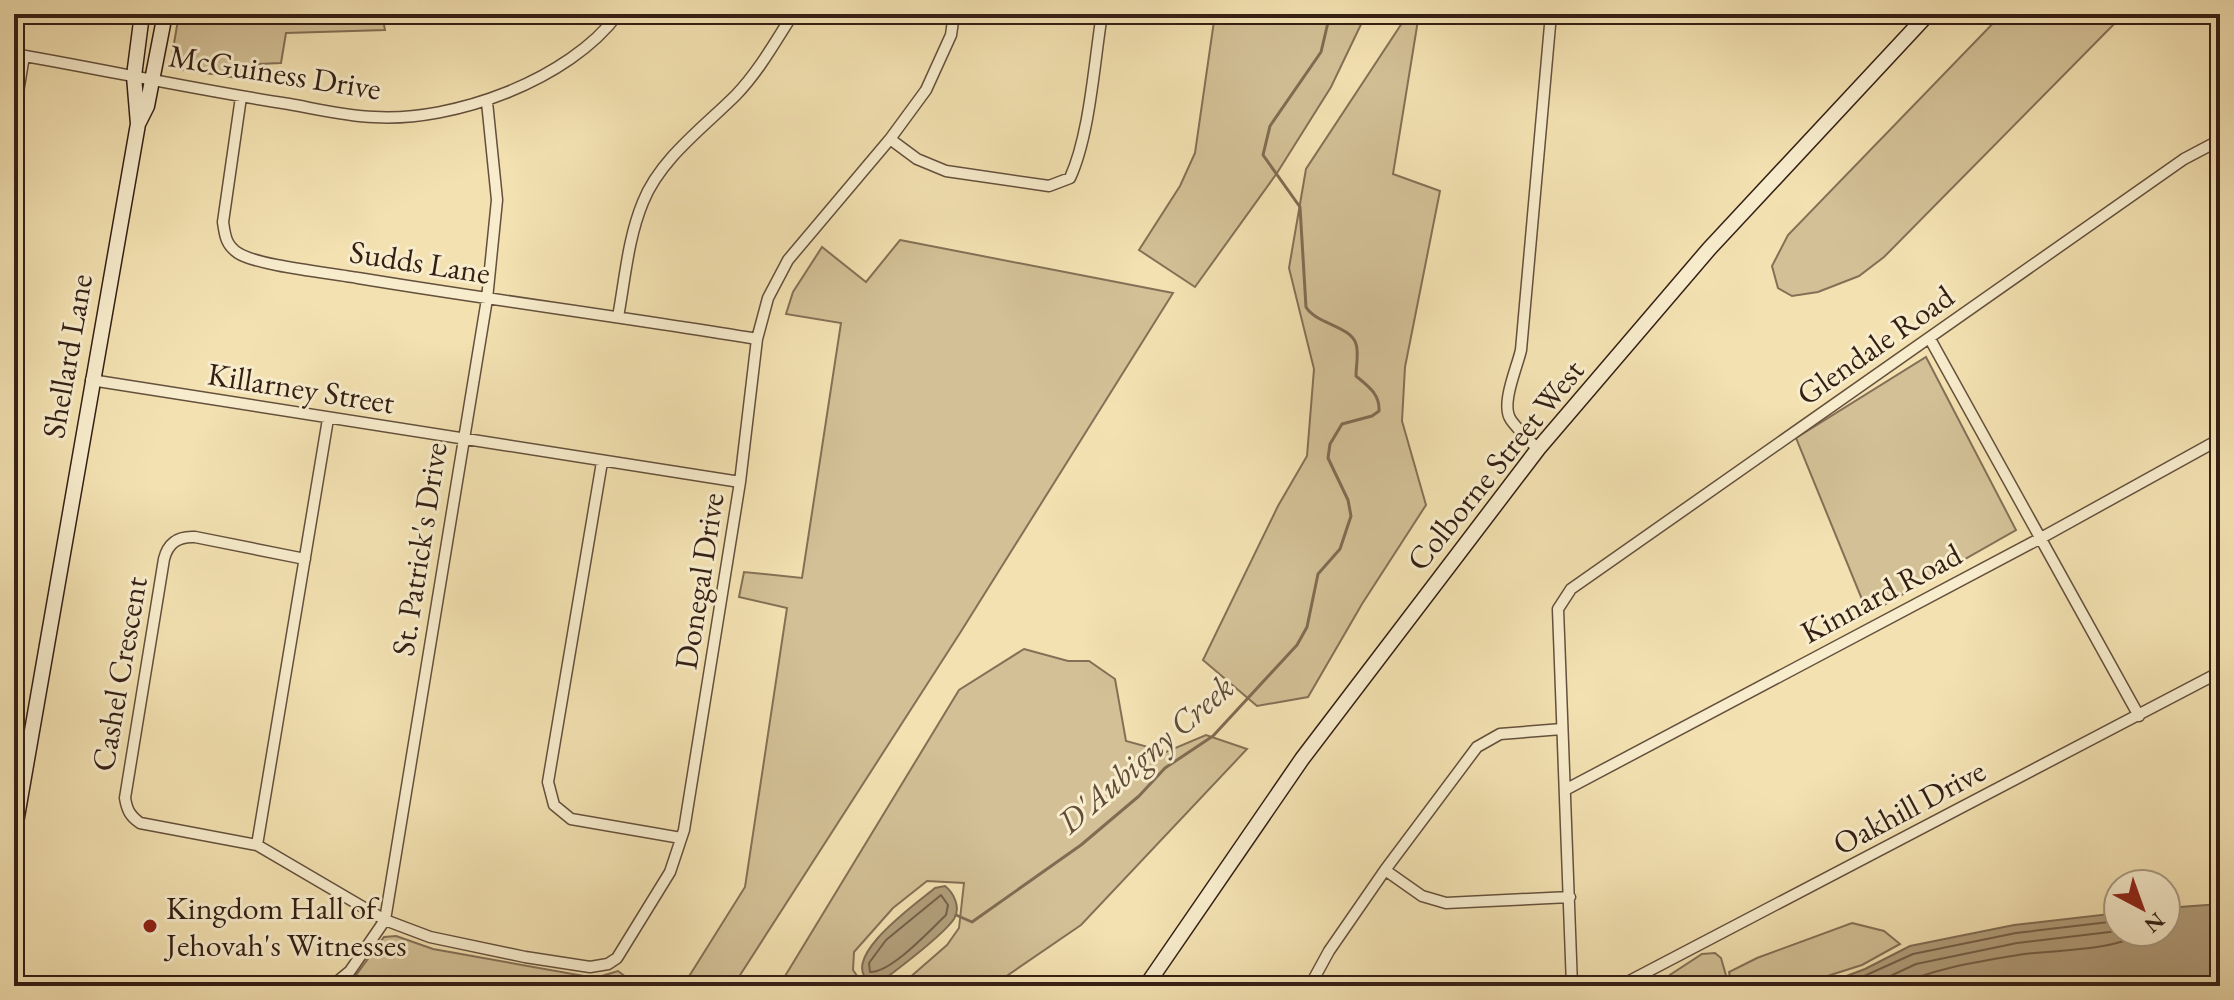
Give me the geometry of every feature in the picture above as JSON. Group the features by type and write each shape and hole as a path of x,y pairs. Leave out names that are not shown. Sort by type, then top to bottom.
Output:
{"main road":[{"name":"Shellard Lane","path":"14,834 138,124 134,76 142,14"},
{"name":"Shellard Lane","path":"138,124 147,106 165,14"},
{"name":"Colborne Street West","path":"1146,985 1302,759 1538,449 1709,249 1928,14"}],"street":[{"name":"McGuiness Drive","path":"19,55 241,97 375,118 437,112 487,102 551,71 576,55 618,14"},
{"path":"618,317 632,235 643,200 689,140 738,93 765,59 793,14"},
{"name":"Donegal Drive","path":"385,920 445,941 525,957 599,967 617,958 670,872 681,838 708,693 740,482 757,339 771,288 788,260 890,139 926,90 951,35 954,14"},
{"path":"890,139 917,159 946,171 1049,186 1070,178 1084,128 1102,14"},
{"path":"1538,449 1512,421 1506,401 1521,350 1551,14"},
{"path":"14,116 19,55"},
{"name":"Sudds Lane","path":"241,97 223,222 225,241 239,254 280,265 487,299 757,339"},
{"name":"St. Patrick's Drive","path":"332,986 350,971 385,920 487,299 497,200 487,102"},
{"name":"Glendale Road","path":"1562,729 1558,609 1571,589 2184,159 2220,140"},
{"path":"1930,339 2139,716"},
{"name":"Killarney Street","path":"91,380 740,482"},
{"path":"257,845 328,419"},
{"name":"Kinnard Road","path":"1565,790 2041,538 2220,439"},
{"path":"602,462 548,782 554,805 571,819 681,838"},
{"name":"Cashel Crescent","path":"305,559 188,537 169,546 164,559 125,798 126,809 140,823 257,845 385,920"},
{"name":"Oakhill Drive","path":"1620,986 2220,672"},
{"path":"1311,984 1329,951 1385,870 1477,747 1500,734 1562,729 1572,986"},
{"path":"1385,870 1422,896 1446,903 1570,897"},
{"path":"14,981 41,986"}],"shaded area":[{"path":"179,14 382,14 385,30 286,33 281,63 258,64 251,80 179,69 171,61"},
{"path":"1215,14 1366,14 1331,87 1277,173 1195,287 1139,250 1180,186 1195,153"},
{"path":"1408,14 1419,14 1393,174 1440,191 1405,367 1402,421 1426,505 1362,604 1308,697 1257,706 1203,660 1278,506 1307,456 1314,369 1289,268 1306,169"},
{"path":"2002,14 2124,14 1884,257 1859,276 1818,292 1792,296 1778,288 1772,266 1788,235"},
{"path":"900,240 1173,293 960,633 733,986 683,986 745,887 787,608 739,597 744,572 802,578 841,323 786,314 793,292 822,247 866,282"},
{"path":"1926,357 2016,530 1868,614 1796,438"},
{"path":"1024,649 1068,661 1089,661 1115,679 1126,741 1166,752 1206,735 1247,749 1081,925 992,986 900,986 947,945 959,928 964,883 927,881 893,908 854,952 853,970 864,986 779,986 959,690"},
{"path":"1852,923 1884,931 1900,944 1862,965 1796,986 1732,986 1729,972 1757,958"},
{"path":"396,936 433,949 595,978 618,971 638,986 348,986 384,937"},
{"path":"1715,953 1721,958 1729,986 1653,986 1702,954"}],"water":[{"path":"945,886 956,901 954,919 931,942 882,981 870,982 863,972 864,960 871,946 935,888"},
{"path":"2220,904 2220,986 1820,986 1865,969 1910,946 2014,925 2102,915 2102,948 2182,948 2182,907"}],"waterway":[{"name":"D'Aubigny Creek","path":"956,915 972,922 1081,845 1139,796 1165,768 1213,736 1297,645 1307,627 1318,574 1340,549 1351,516 1348,500 1328,458 1330,444 1342,424 1372,416 1379,411 1379,405 1372,391 1356,376 1357,351 1353,338 1306,307 1300,207 1263,155 1270,126 1321,52 1330,14"},
{"name":"D'Aubigny Creek","path":"874,986 877,980"}],"place":[{"name":"Kingdom Hall of Jehovah's Witnesses","path":"150,926"}]}
